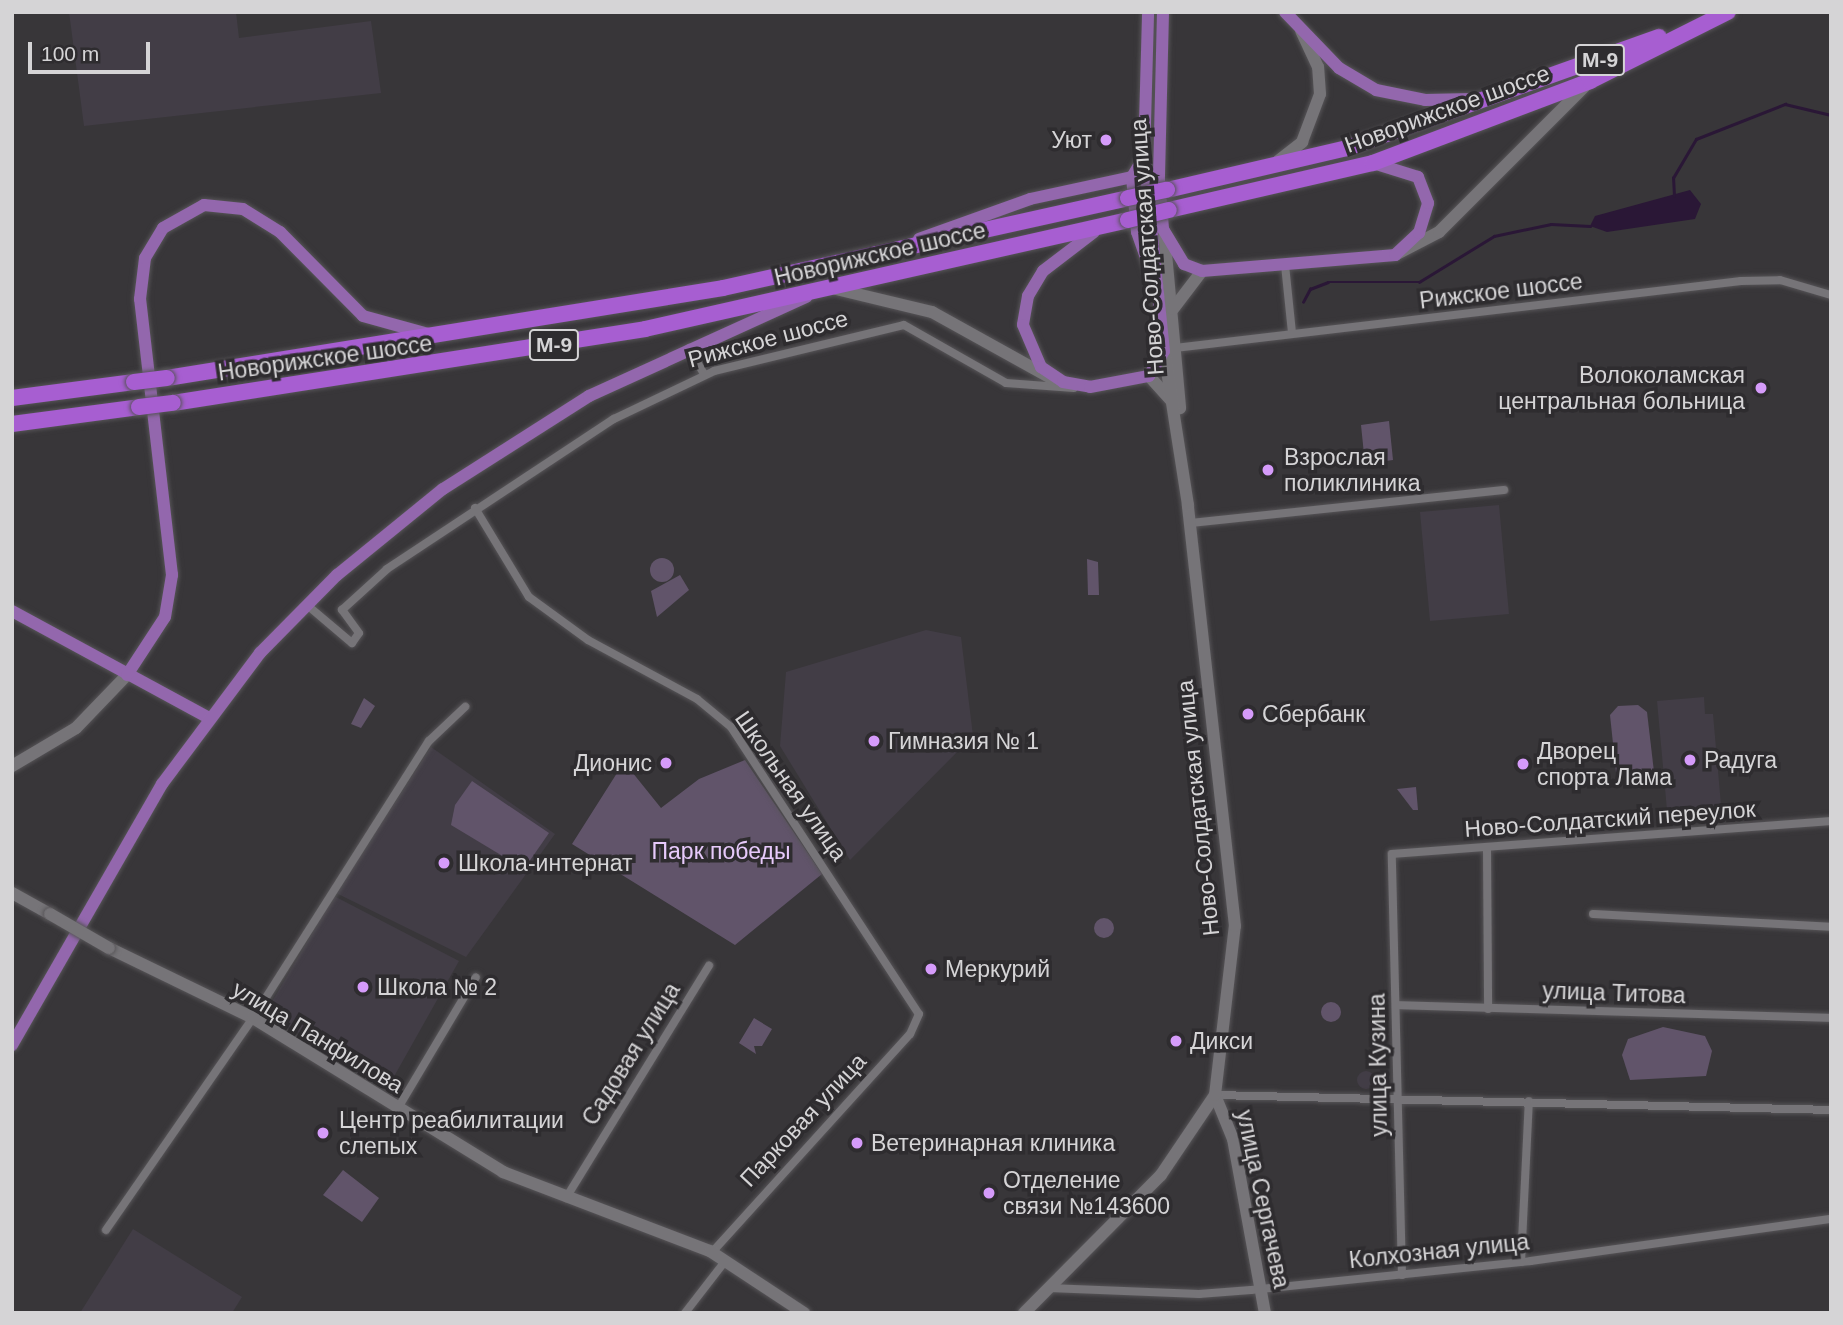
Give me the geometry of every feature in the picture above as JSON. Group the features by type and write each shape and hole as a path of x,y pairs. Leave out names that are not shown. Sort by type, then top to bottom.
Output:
{"highway":[{"name":"Новорижское шоссе","path":"12,398 167,378 439,336 844,265 1128,198 1251,173 1500,96 1713,12"},
{"name":"Новорижское шоссе","path":"12,424 438,366 836,289 1373,163 1590,81 1727,12"}],"main road":[{"name":"Ново-Солдатская улица","path":"1024,1313 1161,1175 1215,1095 1236,926 1169,349 1156,285 1143,159 1148,12"},
{"name":"Ново-Солдатская улица","path":"1163,12 1156,124 1172,312 1169,349 1172,400 1179,436"},
{"path":"1285,12 1300,31 1339,68 1376,90 1425,100 1500,96"},
{"path":"1251,173 1297,148 1316,114 1318,67 1300,31"},
{"path":"1163,229 1178,257 1202,271 1395,254 1439,232 1590,81"},
{"path":"1143,159 1132,177 1137,232 1156,285"},
{"path":"1373,163 1418,177 1428,203 1419,233 1395,254"},
{"path":"844,265 1056,193 1132,177"},
{"path":"12,765 76,728 127,675 165,617 172,575 140,299 145,258 163,228 204,205 243,209 279,232 363,316 439,336"},
{"name":"М-9","path":"1063,382 1041,367 1028,346 1028,296 1062,251 1110,224"},
{"path":"1172,312 1176,298 1202,271"},
{"name":"М-9","path":"836,289 932,312 1063,382 1090,387"},
{"path":"12,1045 135,825 209,718 306,605 393,527 508,444 689,348 817,293"},
{"path":"1090,387 1149,376 1169,349"},
{"path":"1149,376 1172,400"},
{"path":"12,611 209,718"},
{"name":"улица Панфилова","path":"12,893 109,948 253,1018 503,1172 712,1252 804,1313"},
{"name":"улица Сергачева","path":"1215,1095 1233,1139 1265,1313"}],"street":[{"path":"1285,265 1292,333"},
{"name":"Рижское шоссе","path":"1169,349 1741,281 1780,281 1831,295"},
{"name":"Рижское шоссе","path":"306,605 352,643 359,633 344,608 475,508 614,419 704,374 904,325 1006,383 1037,390 1090,387"},
{"path":"689,348 704,374"},
{"path":"1190,523 1504,490"},
{"name":"Школьная улица","path":"475,508 529,597 588,640 697,699 731,727 919,1014"},
{"path":"106,1230 253,1018 429,741 465,707"},
{"name":"Ново-Солдатский переулок","path":"1392,854 1831,821"},
{"path":"1487,848 1488,1009"},
{"name":"улица Кузина","path":"1392,854 1402,1275"},
{"path":"1593,914 1831,927"},
{"name":"Садовая улица","path":"566,1198 709,966"},
{"path":"398,1108 477,977"},
{"name":"улица Титова","path":"1396,1005 1831,1018"},
{"name":"Парковая улица","path":"712,1252 910,1034 919,1014"},
{"path":"1215,1095 1398,1097 1831,1110"},
{"path":"1521,1262 1529,1101"},
{"name":"Колхозная улица","path":"1049,1288 1199,1294 1260,1289 1521,1262 1831,1219"},
{"path":"685,1313 726,1260"}],"shaded area":[{"path":"69,12 236,12 239,38 371,21 381,93 84,126"},
{"path":"1690,190 1701,204 1695,219 1607,232 1590,226 1595,216"},
{"path":"1499,505 1509,614 1430,621 1420,512"},
{"name":"Гимназия № 1","path":"926,630 961,637 973,736 850,860 780,746 786,672"},
{"name":"Радуга","path":"1704,697 1705,714 1713,714 1721,805 1667,810 1657,701"},
{"name":"Школа-интернат","path":"431,747 555,834 466,957 336,893"},
{"name":"Школа № 2","path":"334,896 459,961 387,1089 266,1012"},
{"path":"1366,1071 1372,1074 1375,1080 1372,1086 1366,1089 1360,1086 1357,1080 1360,1074"},
{"path":"133,1229 242,1297 232,1313 80,1313"}],"green space":[{"path":"1389,421 1393,460 1365,464 1361,425"},
{"path":"662,558 670,562 674,570 670,578 662,582 654,578 650,570 654,562"},
{"path":"1087,559 1098,562 1099,595 1088,595"},
{"path":"680,575 689,590 657,617 651,591"},
{"path":"364,698 375,706 361,728 351,724"},
{"path":"1638,705 1647,712 1654,772 1646,779 1623,781 1616,772 1610,715 1618,706"},
{"name":"Парк победы","path":"745,760 822,874 735,945 572,844 624,762 661,808 699,779"},
{"path":"472,781 549,833 524,869 451,825 455,805"},
{"path":"1416,787 1418,810 1413,810 1397,789"},
{"path":"1104,918 1111,921 1114,928 1111,935 1104,938 1097,935 1094,928 1097,921"},
{"path":"1331,1002 1338,1005 1341,1012 1338,1019 1331,1022 1324,1019 1321,1012 1324,1005"},
{"path":"754,1018 772,1029 762,1046 754,1046 756,1054 739,1043"},
{"path":"1663,1027 1705,1036 1712,1051 1706,1076 1630,1080 1622,1055 1628,1039"},
{"path":"343,1170 379,1198 362,1222 323,1195"}],"waterway":[{"path":"1674,196 1673,178 1696,139 1785,104 1831,115"},
{"path":"1303,302 1310,289 1328,282 1419,282 1494,236 1551,224 1590,226"}],"place":[{"name":"Уют","path":"1106,140"},
{"name":"Волоколамская центральная больница","path":"1761,388"},
{"name":"Взрослая поликлиника","path":"1268,470"},
{"name":"Сбербанк","path":"1248,714"},
{"name":"Гимназия № 1","path":"874,741"},
{"name":"Радуга","path":"1690,760"},
{"name":"Дионис","path":"666,763"},
{"name":"Дворец спорта Лама","path":"1523,764"},
{"name":"Школа-интернат","path":"444,863"},
{"name":"Меркурий","path":"931,969"},
{"name":"Школа № 2","path":"363,987"},
{"name":"Дикси","path":"1176,1041"},
{"name":"Центр реабилитации слепых","path":"323,1133"},
{"name":"Ветеринарная клиника","path":"857,1143"},
{"name":"Отделение связи №143600","path":"989,1193"}]}
